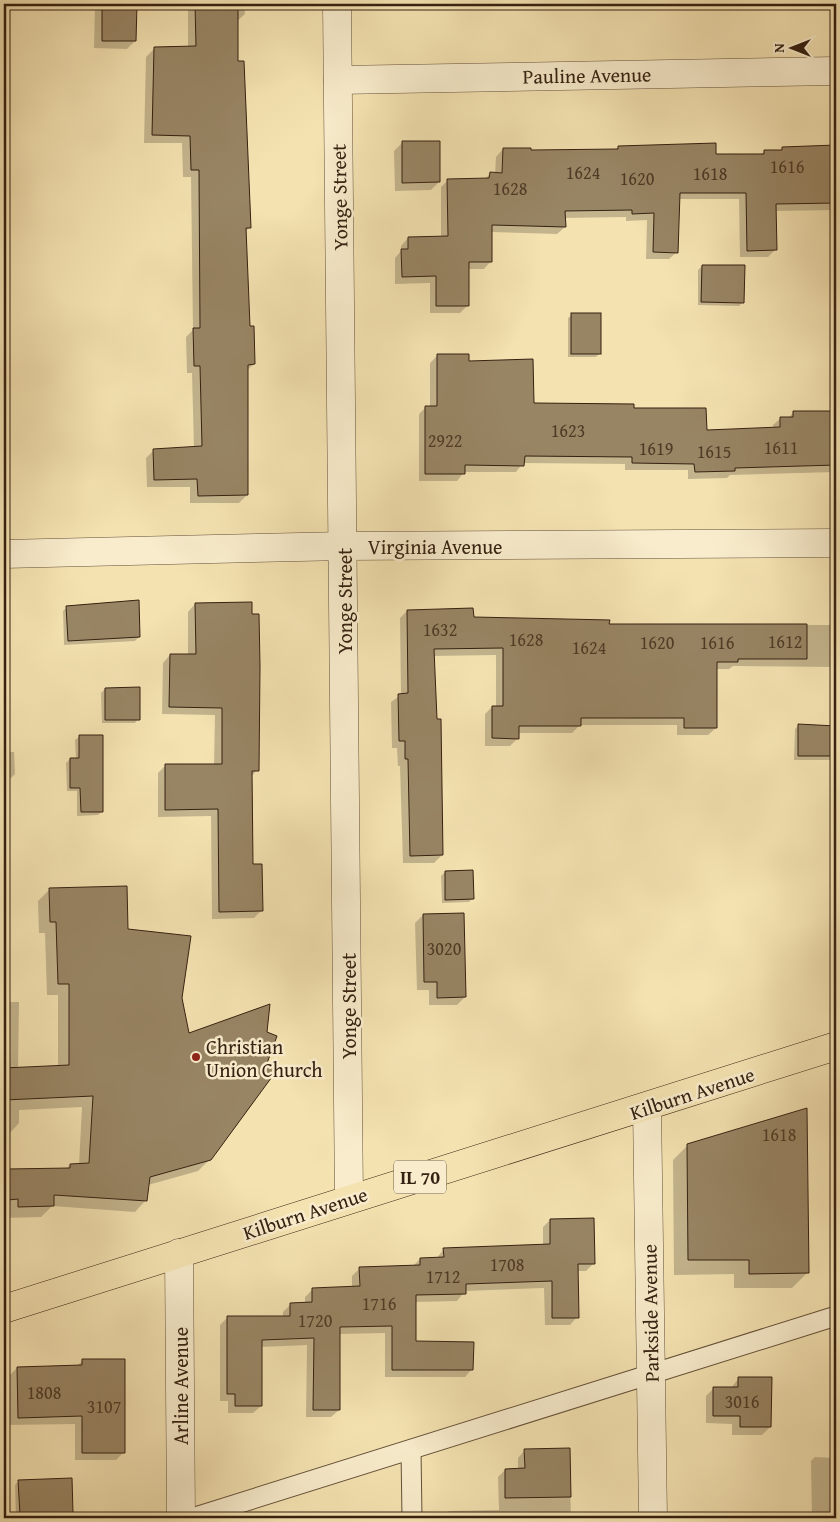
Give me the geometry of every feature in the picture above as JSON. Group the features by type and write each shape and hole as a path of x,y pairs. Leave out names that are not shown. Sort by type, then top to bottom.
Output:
{"main road":[{"name":"Kilburn Avenue","path":"4,1309 349,1199 646,1108 836,1046"}],"street":[{"name":"Yonge Street","path":"337,4 344,546 349,1199"},
{"name":"Pauline Avenue","path":"338,80 836,71"},
{"name":"Virginia Avenue","path":"4,554 344,546 836,543"},
{"name":"Parkside Avenue","path":"646,1108 653,1518"},
{"name":"Arline Avenue","path":"179,1254 181,1518"}],"lane":[{"path":"192,1518 836,1316"},
{"path":"411,1450 412,1518"}],"building":[{"path":"102,4 137,4 136,41 102,41"},
{"path":"195,4 238,4 238,61 244,61 251,228 246,228 250,326 254,326 255,364 248,365 248,495 198,496 197,479 154,480 153,449 202,446 200,366 194,366 193,328 200,328 199,170 191,170 190,136 152,135 154,47 196,46"},
{"path":"402,141 440,141 440,182 402,183"},
{"path":"716,143 716,154 764,154 764,150 782,150 782,147 836,145 836,203 776,204 777,250 747,251 746,193 680,193 678,253 653,252 654,213 632,214 632,210 565,211 566,227 492,225 492,262 469,262 469,306 436,306 436,276 402,277 401,249 408,249 408,237 448,236 447,179 489,178 490,172 502,173 503,148 531,148 531,150 618,149 618,146"},
{"path":"702,265 745,265 744,303 701,302"},
{"path":"571,313 601,313 601,354 571,354"},
{"path":"437,354 469,354 469,361 533,359 534,403 634,404 634,408 706,408 707,430 780,427 780,417 793,417 793,411 836,411 836,465 735,468 735,471 695,472 694,464 632,463 632,457 525,456 524,466 465,465 465,474 425,474 425,406 437,406"},
{"path":"139,600 140,637 68,641 66,606"},
{"path":"252,602 252,614 259,614 260,666 259,771 252,771 253,864 262,864 263,911 219,912 218,809 165,810 165,764 222,764 222,708 169,707 170,654 196,654 195,603"},
{"path":"473,608 474,617 610,620 609,624 807,624 807,659 738,659 738,662 717,662 717,728 684,728 684,718 581,718 581,726 519,726 519,739 492,738 492,706 503,706 503,648 434,649 437,719 441,719 443,855 410,856 408,759 405,759 405,741 399,741 398,694 408,693 407,610"},
{"path":"140,687 140,720 105,720 105,688"},
{"path":"798,724 836,726 836,756 798,756"},
{"path":"79,735 103,735 103,812 81,812 80,788 70,788 70,758 79,758"},
{"path":"473,870 474,899 445,900 445,871"},
{"name":"Christian Union Church","path":"127,886 128,929 191,936 182,998 189,1033 270,1004 267,1032 277,1036 266,1066 277,1070 211,1160 150,1177 147,1201 54,1195 54,1206 18,1207 18,1199 8,1200 7,1169 70,1168 70,1164 89,1163 93,1096 4,1100 4,1068 69,1065 69,984 58,984 56,922 50,922 49,888"},
{"path":"464,913 466,997 437,998 437,982 424,982 423,914"},
{"path":"807,1108 809,1273 749,1274 749,1260 688,1260 687,1144"},
{"path":"594,1218 595,1264 578,1264 579,1318 552,1318 552,1281 466,1284 466,1294 416,1295 416,1341 474,1342 473,1370 392,1370 392,1326 340,1327 340,1410 313,1410 314,1338 262,1340 262,1406 235,1406 235,1394 227,1394 227,1316 290,1316 290,1303 312,1302 312,1288 360,1286 359,1267 420,1265 420,1258 444,1257 443,1248 550,1244 550,1219"},
{"path":"82,1359 125,1359 125,1453 82,1453 82,1416 18,1418 17,1367 82,1365"},
{"path":"738,1377 772,1377 771,1427 740,1427 740,1416 713,1416 713,1387 738,1387"},
{"path":"570,1448 571,1497 505,1498 505,1469 525,1468 524,1449"},
{"path":"72,1478 73,1513 20,1515 18,1480"}],"place":[{"name":"Christian Union Church","path":"196,1057"}]}
